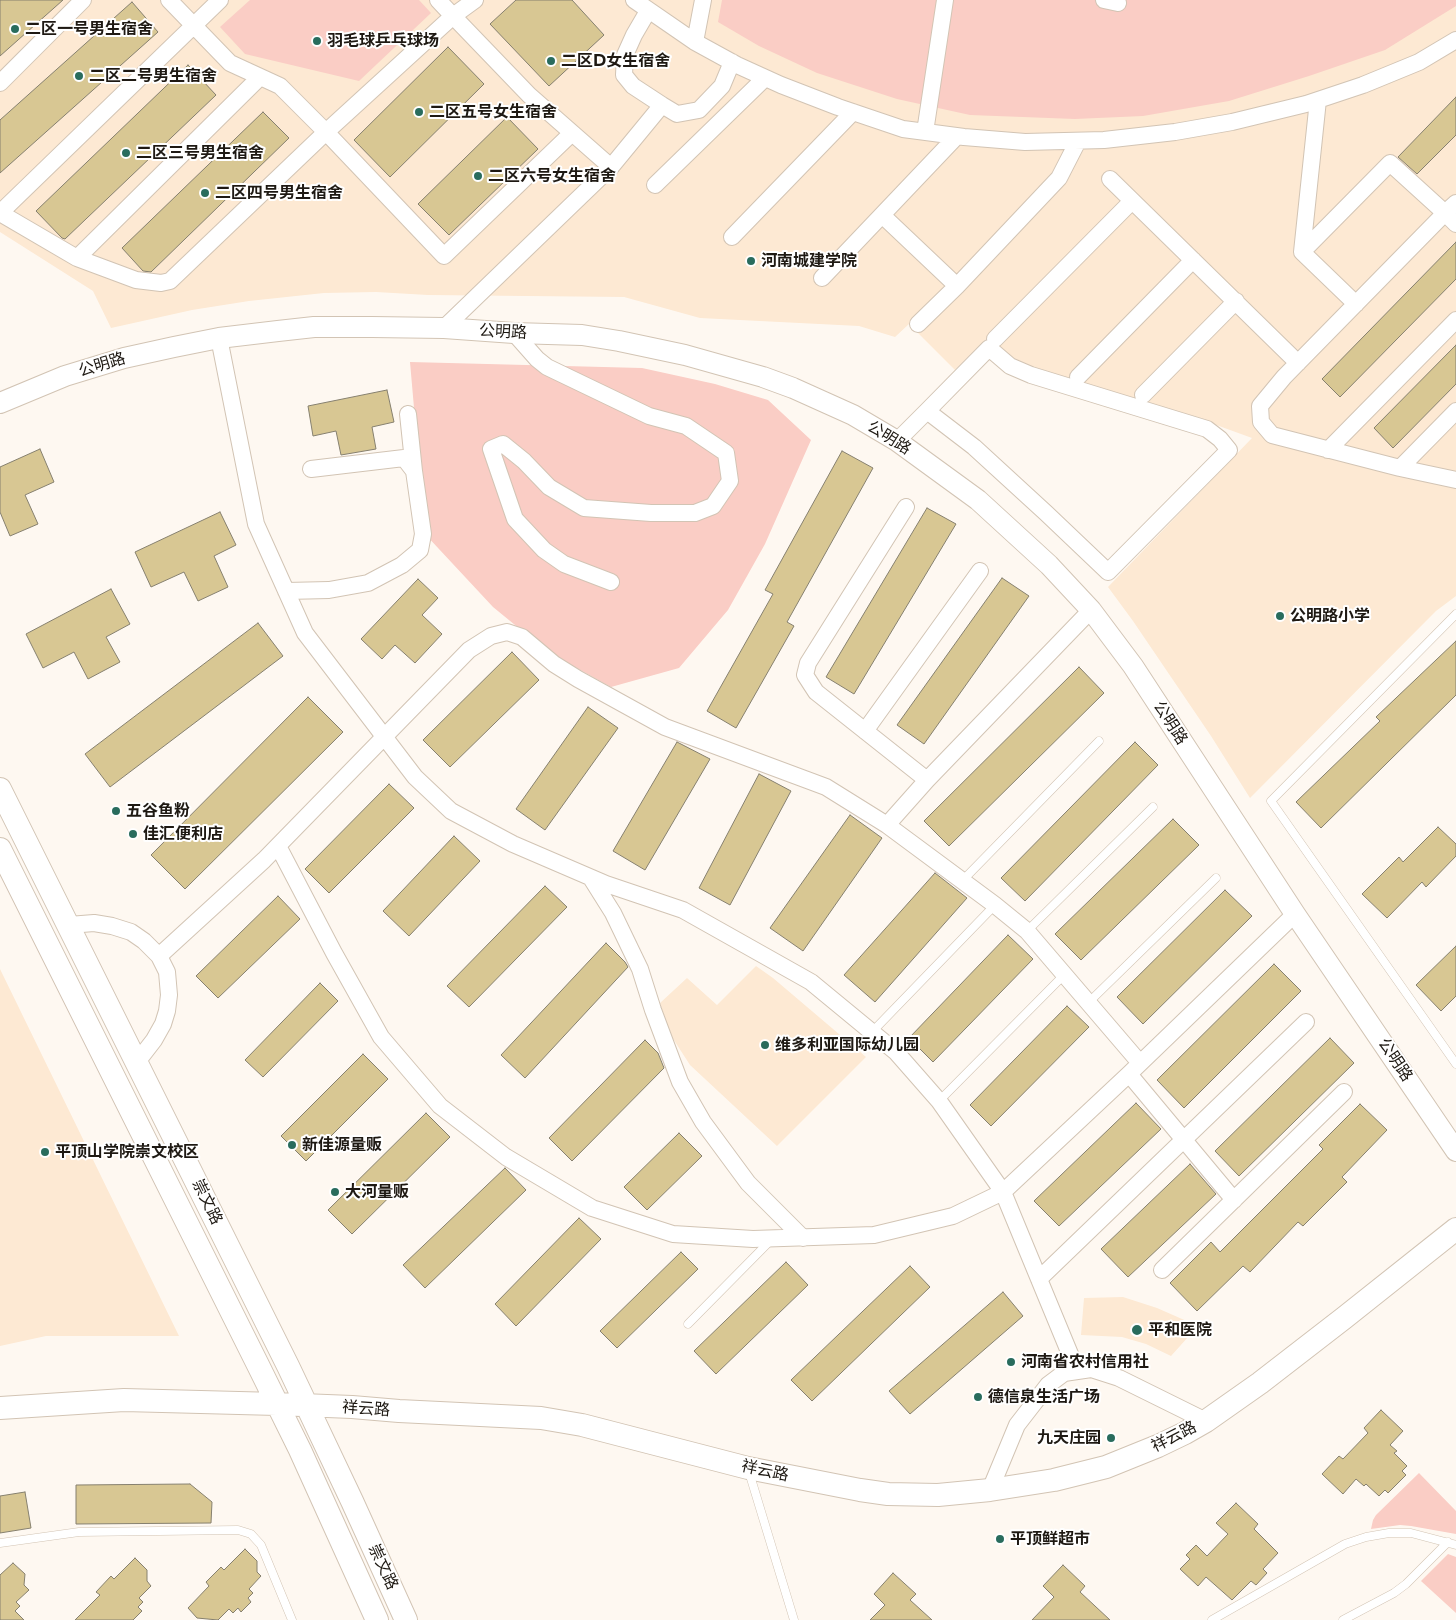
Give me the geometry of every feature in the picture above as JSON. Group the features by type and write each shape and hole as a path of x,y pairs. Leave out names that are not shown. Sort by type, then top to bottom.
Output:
{"main road":[{"name":"崇文路","path":"0,789 308,1406 406,1620"},
{"name":"崇文路","path":"0,849 277,1404 377,1620"},
{"name":"祥云路","path":"0,1408 124,1400 352,1407 399,1412 541,1418 582,1425 748,1468 860,1490 888,1494 938,1494 990,1490 1054,1480 1106,1466 1158,1446 1185,1433 1206,1421 1260,1383 1456,1229"}],"street":[{"path":"0,83 83,0"},
{"path":"169,0 230,63 280,86 444,256 572,133"},
{"path":"220,0 0,213 77,258 136,280 161,283 170,281 326,132 453,16 475,0"},
{"path":"438,0 529,95 611,167"},
{"path":"634,0 695,42 732,62 780,85 853,112 903,129 1025,142 1104,140 1175,132 1232,122 1318,100 1364,85 1419,62 1456,40"},
{"path":"695,42 703,0"},
{"path":"925,132 945,0"},
{"path":"648,11 625,55 624,75 633,86 662,105 677,114 699,110 722,86 732,62"},
{"path":"77,258 260,77"},
{"path":"655,186 766,78"},
{"path":"1302,252 1318,100"},
{"path":"444,328 611,167 662,105"},
{"path":"732,237 853,112"},
{"path":"822,278 957,136"},
{"path":"918,324 957,286 1059,178 1078,141"},
{"path":"1302,252 1390,163 1452,213 1356,304 1284,377 1260,406 1261,422 1272,436 1456,480"},
{"path":"1110,179 1298,363"},
{"path":"995,339 1132,201"},
{"path":"882,215 957,286"},
{"path":"1302,252 1356,304"},
{"path":"1078,377 1193,260"},
{"path":"1143,395 1236,302"},
{"path":"1328,450 1456,320"},
{"name":"公明路","path":"0,403 65,376 124,358 219,338 314,327 444,328 582,336 619,341 685,355 733,368 793,388 852,415 897,442 955,482 1000,519 1050,565 1091,610 1133,666 1295,914 1456,1151"},
{"path":"514,333 547,367 649,416 686,426 726,453 730,481 713,506 695,513 651,514 584,508 549,487 524,461 504,444 491,450 515,519 544,550 564,564 611,582"},
{"path":"219,338 256,524 305,633 415,776 451,810 512,844 591,878 683,910 811,982 896,1052 939,1101 1003,1192 1077,1372"},
{"path":"897,442 927,411 989,348 1010,366 1031,375 1207,429 1220,439 1229,450 1108,572 974,447 927,411"},
{"path":"1400,468 1456,411"},
{"path":"286,591 329,590 368,583 402,564 420,550 423,534 408,414"},
{"path":"311,469 404,458 414,470"},
{"path":"906,507 808,663 804,675 816,692 927,780"},
{"path":"865,731 980,571"},
{"path":"887,825 927,780 1091,610"},
{"path":"159,956 278,846 469,650 490,636 507,632 522,637 554,664 578,679 665,727 826,787 887,825 995,905 1027,931 1088,1003 1184,1139 1234,1200"},
{"path":"278,846 381,1037 440,1106 506,1158 592,1208 672,1234 753,1239 874,1235 953,1216 1003,1192 1135,1069 1295,914"},
{"path":"591,878 613,913 640,969 680,1082 702,1122 748,1182 803,1238"},
{"path":"68,925 94,923 131,932 144,941 159,956 167,972 169,995 167,1011 163,1024 154,1040 137,1062"},
{"path":"1039,1279 1306,1022"},
{"path":"1162,1270 1344,1092"},
{"path":"990,1490 1016,1425 1048,1385 1064,1373 1091,1369 1119,1378 1206,1421"}],"lane":[{"path":"1456,614 1271,801 1456,1064"},
{"path":"962,880 1099,741"},
{"path":"1027,931 1153,807"},
{"path":"1088,1003 1216,878"},
{"path":"872,1032 995,905"},
{"path":"939,1101 1064,975"},
{"path":"688,1324 773,1238"},
{"path":"748,1468 794,1620"},
{"path":"0,1543 78,1532 238,1530 251,1534 261,1545 292,1620"},
{"path":"1212,1620 1346,1544 1366,1537 1390,1533 1411,1533 1456,1545"},
{"path":"1343,1620 1394,1593 1406,1584 1448,1542"}],"shaded area":[{"name":"河南城建学院","path":"0,0 1456,0 1456,596 1436,611 1250,798 1211,736 1108,587 1252,438 1186,414 1034,373 1005,356 987,338 955,370 909,324 895,337 859,326 700,318 624,297 428,295 376,292 324,293 249,301 192,310 111,328 93,291 0,232"},
{"name":"羽毛球乒乓球场","path":"250,0 419,0 431,13 359,81 245,54 220,27"},
{"path":"722,0 1456,0 1456,6 1385,50 1229,101 1143,116 1075,119 970,115 897,99 817,73 759,46 718,22"},
{"path":"410,362 642,368 715,384 768,400 811,440 765,544 728,610 679,668 611,687 548,652 493,607 425,534"},
{"name":"维多利亚国际幼儿园","path":"756,966 773,978 866,1057 777,1146 690,1065 670,1034 660,1003 687,978 717,1005"},
{"name":"平顶山学院崇文校区","path":"0,969 179,1336 46,1336 0,1346"},
{"name":"平和医院","path":"1123,1297 1157,1308 1198,1326 1171,1356 1146,1344 1122,1337 1081,1335 1084,1298"},
{"path":"1419,1473 1456,1511 1456,1534 1400,1525 1371,1529 1376,1515"},
{"path":"1448,1554 1456,1557 1456,1613 1421,1581"}],"building":[{"name":"二区一号男生宿舍","path":"0,0 63,0 0,56"},
{"name":"二区D女生宿舍","path":"516,0 572,0 604,35 549,86 490,24"},
{"name":"二区二号男生宿舍","path":"132,2 158,32 0,173 0,120"},
{"name":"二区五号女生宿舍","path":"448,47 484,84 390,177 354,140"},
{"name":"二区三号男生宿舍","path":"188,65 216,95 65,239 62,238 36,211"},
{"path":"1456,97 1456,135 1417,174 1398,157"},
{"name":"二区四号男生宿舍","path":"263,112 289,138 151,272 143,271 122,248"},
{"name":"二区六号女生宿舍","path":"507,117 538,149 449,235 418,204"},
{"path":"1456,242 1456,279 1340,397 1322,379"},
{"path":"1456,345 1456,384 1393,448 1374,428"},
{"path":"387,390 394,422 372,427 376,449 341,455 336,431 313,436 308,406"},
{"path":"40,449 54,482 25,495 38,524 10,536 0,512 0,467"},
{"path":"842,451 873,468 787,622 794,626 736,728 707,711 773,594 765,590"},
{"path":"927,508 956,524 854,694 826,677"},
{"path":"220,512 236,545 214,556 228,587 198,601 184,572 151,587 135,552"},
{"path":"1002,578 1029,596 924,744 897,725"},
{"path":"418,579 438,598 422,615 442,634 415,663 395,645 382,659 361,639"},
{"path":"111,589 130,624 106,637 120,662 88,679 74,652 43,668 26,634"},
{"path":"258,623 283,656 110,787 85,754"},
{"path":"1456,641 1456,695 1321,828 1296,802 1380,721 1376,717"},
{"path":"512,652 539,680 450,767 423,740"},
{"path":"1079,667 1104,693 949,846 924,821"},
{"path":"308,697 343,732 185,889 151,855"},
{"path":"588,707 618,728 545,830 516,809"},
{"path":"677,742 710,759 645,870 613,851"},
{"path":"1135,742 1158,765 1025,901 1001,878"},
{"path":"759,774 791,791 730,905 699,888"},
{"path":"389,784 414,808 329,893 305,869"},
{"path":"850,815 882,838 803,951 770,928"},
{"path":"1173,819 1199,845 1081,960 1055,934"},
{"path":"1438,827 1456,844 1456,856 1426,887 1422,882 1387,918 1362,894 1399,857 1403,862"},
{"path":"454,836 480,861 409,936 383,911"},
{"path":"935,873 967,898 875,1002 844,975"},
{"path":"545,886 567,907 469,1007 447,986"},
{"path":"1225,890 1252,916 1143,1024 1117,997"},
{"path":"278,896 300,919 218,998 196,976"},
{"path":"1008,935 1033,959 933,1062 909,1038"},
{"path":"606,943 628,967 525,1078 501,1055"},
{"path":"1456,946 1456,996 1441,1011 1416,985"},
{"path":"1274,964 1301,991 1184,1108 1157,1080"},
{"path":"320,983 338,1001 263,1077 245,1060"},
{"path":"1067,1006 1089,1027 991,1126 970,1105"},
{"path":"1330,1038 1354,1063 1239,1176 1215,1151"},
{"path":"645,1040 658,1053 664,1068 572,1161 549,1138"},
{"path":"363,1054 388,1079 306,1161 281,1136"},
{"path":"1136,1103 1161,1129 1059,1226 1034,1201"},
{"path":"1360,1104 1387,1130 1342,1177 1347,1182 1303,1226 1298,1222 1250,1272 1243,1266 1197,1311 1170,1283 1211,1242 1220,1252 1323,1149 1319,1145"},
{"path":"426,1113 450,1137 352,1234 328,1210"},
{"path":"679,1133 702,1156 647,1210 624,1187"},
{"path":"1190,1164 1216,1194 1128,1277 1101,1249"},
{"path":"505,1168 526,1190 425,1288 403,1265"},
{"path":"579,1218 601,1239 516,1326 495,1304"},
{"path":"681,1252 698,1269 617,1348 600,1331"},
{"path":"786,1262 808,1285 716,1374 694,1351"},
{"path":"910,1266 930,1287 812,1401 791,1380"},
{"path":"1003,1292 1023,1316 910,1414 889,1391"},
{"path":"1381,1410 1403,1431 1390,1445 1397,1451 1394,1453 1407,1466 1402,1471 1406,1475 1388,1493 1385,1490 1379,1496 1366,1484 1364,1486 1356,1479 1343,1494 1322,1474 1339,1456 1343,1459 1368,1433 1364,1428"},
{"path":"190,1484 212,1502 211,1523 76,1524 76,1485"},
{"path":"25,1492 31,1528 0,1533 0,1496"},
{"path":"1236,1503 1258,1524 1254,1529 1278,1553 1263,1569 1267,1573 1256,1585 1251,1581 1232,1600 1206,1577 1198,1586 1180,1569 1190,1559 1186,1555 1196,1545 1207,1556 1228,1534 1216,1523"},
{"path":"245,1549 257,1561 257,1572 261,1576 249,1589 253,1593 248,1598 251,1602 241,1612 238,1608 233,1613 229,1609 218,1620 197,1618 188,1608 209,1586 206,1582 221,1567 224,1570"},
{"path":"135,1558 147,1570 147,1581 151,1586 139,1598 143,1602 138,1607 142,1611 133,1620 75,1620 100,1595 96,1592 111,1576 114,1579"},
{"path":"13,1563 25,1574 24,1585 29,1590 16,1602 20,1606 15,1611 24,1620 0,1620 0,1575"},
{"path":"1063,1565 1085,1586 1080,1592 1110,1620 1032,1620 1054,1597 1043,1586"},
{"path":"893,1573 916,1594 910,1600 932,1620 870,1620 885,1605 874,1594"}],"place":[{"name":"二区一号男生宿舍","path":"15,29"},
{"name":"羽毛球乒乓球场","path":"317,41"},
{"name":"二区D女生宿舍","path":"551,61"},
{"name":"二区二号男生宿舍","path":"79,76"},
{"name":"二区五号女生宿舍","path":"419,112"},
{"name":"二区三号男生宿舍","path":"126,153"},
{"name":"二区六号女生宿舍","path":"478,176"},
{"name":"二区四号男生宿舍","path":"205,193"},
{"name":"河南城建学院","path":"751,261"},
{"name":"公明路小学","path":"1280,616"},
{"name":"五谷鱼粉","path":"116,811"},
{"name":"佳汇便利店","path":"133,834"},
{"name":"维多利亚国际幼儿园","path":"765,1045"},
{"name":"新佳源量贩","path":"292,1145"},
{"name":"平顶山学院崇文校区","path":"45,1152"},
{"name":"大河量贩","path":"335,1192"},
{"name":"平和医院","path":"1137,1330"},
{"name":"河南省农村信用社","path":"1011,1362"},
{"name":"德信泉生活广场","path":"978,1397"},
{"name":"九天庄园","path":"1111,1438"},
{"name":"平顶鲜超市","path":"1000,1539"}]}
